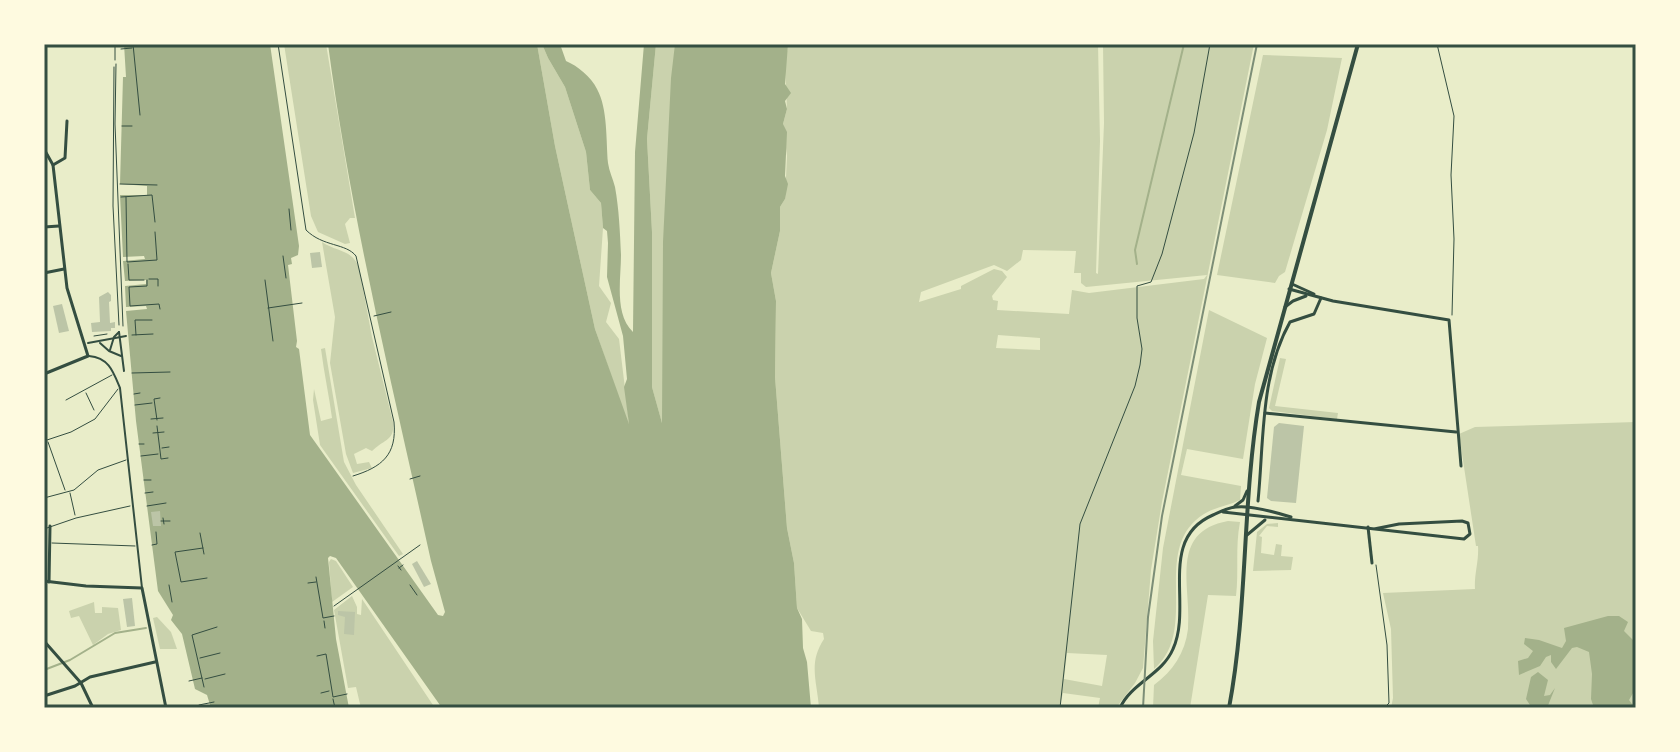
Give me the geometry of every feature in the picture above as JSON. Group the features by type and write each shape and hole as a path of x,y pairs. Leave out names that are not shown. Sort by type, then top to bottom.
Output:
{"main road":[{"path":"1229,708 1242,617 1250,483 1259,402 1358,44"}],"street":[{"path":"53,165 64,160 66,155 67,121"},
{"path":"44,149 53,165 69,296 88,356"},
{"path":"44,227 59,226"},
{"path":"44,273 64,269"},
{"path":"1290,286 1321,298"},
{"path":"1290,286 1321,298 1449,320 1461,466"},
{"path":"1283,310 1297,299 1310,295"},
{"path":"1258,501 1271,377 1288,326 1293,319 1314,314 1321,298"},
{"path":"88,343 98,342 119,332 122,371"},
{"path":"114,336 128,336"},
{"path":"109,351 114,336"},
{"path":"98,342 122,357"},
{"path":"44,374 88,356 104,359 120,388 142,588 154,662 166,708"},
{"path":"1265,413 1456,432"},
{"path":"1120,708 1136,688 1167,660 1178,639 1179,568 1185,543 1204,520 1243,500 1250,483"},
{"path":"1235,506 1295,519"},
{"path":"1223,512 1368,527 1374,529 1464,539 1469,538 1468,523 1462,521 1399,524 1374,529"},
{"path":"1247,535 1268,518"},
{"path":"50,526 46,581 142,588"},
{"path":"1368,527 1372,563"},
{"path":"44,641 81,683 93,708"},
{"path":"44,696 90,677 154,662"}],"lane":[{"path":"115,44 115,60"},
{"path":"278,44 306,230 320,241 353,251 360,266 396,435 384,461 373,470 353,476"},
{"path":"66,400 114,374"},
{"path":"66,493 45,440 71,432 98,417 120,388"},
{"path":"44,498 70,492 106,466 129,460"},
{"path":"70,492 76,518"},
{"path":"44,529 133,505"},
{"path":"44,542 137,546"}],"path":[{"path":"1060,708 1080,524 1135,386 1142,349 1137,318 1137,286 1151,282 1162,254 1194,133 1210,44"},
{"path":"1437,44 1454,116 1451,175 1454,313 1449,320"},
{"path":"119,49 133,46 140,115"},
{"path":"115,60 113,206 118,327"},
{"path":"115,60 123,325 119,332"},
{"path":"122,126 132,126"},
{"path":"120,184 157,185"},
{"path":"121,197 152,195 155,222"},
{"path":"126,197 129,280 158,279 158,286"},
{"path":"289,209 291,230"},
{"path":"127,262 157,260 155,232"},
{"path":"283,256 286,278"},
{"path":"147,280 147,286 129,287 130,306 159,304 160,309"},
{"path":"265,280 273,341"},
{"path":"268,308 302,303"},
{"path":"371,317 391,312"},
{"path":"136,335 135,320 152,320"},
{"path":"128,336 153,334"},
{"path":"98,342 94,335 114,336"},
{"path":"132,373 170,372"},
{"path":"84,391 98,417"},
{"path":"134,394 140,393"},
{"path":"144,397 147,410 162,413"},
{"path":"146,404 148,397"},
{"path":"156,420 154,399 160,398"},
{"path":"135,405 159,403"},
{"path":"151,415 161,407"},
{"path":"151,419 163,418"},
{"path":"158,427 161,459 168,458"},
{"path":"152,429 163,427"},
{"path":"153,433 164,432"},
{"path":"153,437 165,437"},
{"path":"154,442 165,442"},
{"path":"139,444 144,444"},
{"path":"160,448 169,447"},
{"path":"141,456 166,453"},
{"path":"410,479 420,476"},
{"path":"144,480 151,480"},
{"path":"145,493 153,492"},
{"path":"147,506 166,503"},
{"path":"163,521 170,521"},
{"path":"152,545 157,544 156,532"},
{"path":"200,533 204,554"},
{"path":"334,606 420,545"},
{"path":"203,548 175,552 181,582 207,578"},
{"path":"1369,708 1385,707 1389,703 1387,645 1378,569 1372,563"},
{"path":"399,568 403,565"},
{"path":"316,577 325,628"},
{"path":"308,583 316,582"},
{"path":"169,585 172,602"},
{"path":"410,585 417,595"},
{"path":"414,590 420,586"},
{"path":"323,618 334,616"},
{"path":"204,687 192,635 217,627"},
{"path":"197,659 220,653"},
{"path":"317,656 326,654 335,708"},
{"path":"189,681 225,674"},
{"path":"321,693 332,691"},
{"path":"333,697 347,694"},
{"path":"199,705 214,702"}],"shaded area":[{"path":"124,44 270,44 299,246 298,255 291,258 292,264 288,265 296,347 299,349 310,435 438,615 443,616 445,612 431,561 361,239 328,44 537,44 555,146 595,329 629,424 624,387 627,379 623,336 607,277 608,243 601,203 590,190 586,152 565,87 542,44 560,44 566,61 588,76 601,97 608,163 618,212 621,306 627,325 633,332 635,152 644,44 656,44 647,139 652,232 652,387 662,423 663,242 675,44 788,44 785,84 791,93 785,101 787,109 783,124 787,132 785,176 788,184 780,207 780,231 771,273 776,301 775,377 787,528 794,563 797,608 802,619 811,708 442,708 336,558 330,556 336,639 349,708 211,708 207,695 195,689 182,634 171,620 173,615 158,591 136,421 126,311 147,309 146,306 126,307 125,286 146,284 146,280 125,281 123,261 145,259 144,256 123,257 120,195 147,195 147,186 120,184 123,77 126,77"},
{"path":"284,44 326,44 355,218 350,218 345,224 350,243 345,244 318,232 311,216"},
{"path":"537,44 542,44 565,87 586,152 590,190 601,203 603,228 599,286 611,303 606,322 619,339 630,430 595,329 555,146"},
{"path":"656,44 736,44 663,427 652,387 652,232 647,139"},
{"path":"788,44 1098,44 1098,274 1104,123 1103,44 1254,44 1162,502 1151,570 1143,668 1116,708 1098,708 1100,698 1063,693 1059,708 819,708 815,664 824,639 823,633 811,631 797,608 775,377 776,301 771,273 780,231 780,207 785,199 785,67","holes":["1023,250 1076,251 1074,273 1081,273 1081,283 1086,287 1207,275 1204,279 1089,293 1072,290 1069,314 997,310 998,301 993,300 992,296 1007,277 1002,271 994,269 961,286 961,289 919,302 921,292 994,265 1007,271 1021,260","998,335 1040,338 1040,350 996,348","1067,653 1107,655 1102,686 1064,679"]},
{"path":"1263,55 1342,58 1327,130 1285,272 1275,283 1217,275"},
{"path":"322,242 348,254 359,267 393,422 388,439 372,451 366,448 354,454 357,464 369,462 372,468 353,473 346,454 330,363 335,317"},
{"path":"1209,310 1267,338 1255,384 1243,459 1187,449 1181,475 1241,486 1240,500 1204,514 1188,529 1176,567 1174,633 1167,652 1154,669 1153,641 1163,548"},
{"path":"325,348 344,462 403,554 399,556 320,445 314,389 321,421 332,418 321,349"},
{"path":"1280,358 1286,359 1275,406 1338,413 1337,419 1272,411 1269,408"},
{"path":"1636,422 1636,708 1391,708 1391,629 1383,593 1475,589 1478,546 1459,434 1475,427"},
{"path":"1228,521 1240,522 1236,596 1208,595 1190,708 1153,708 1154,685 1177,661 1186,638 1190,549 1197,537 1209,527"},
{"path":"1278,523 1278,527 1267,526 1259,536 1262,537 1261,553 1274,555 1276,544 1282,545 1281,556 1293,557 1291,570 1253,571 1257,532 1267,524"},
{"path":"331,559 336,561 353,587 332,602 329,562"},
{"path":"352,596 357,614 361,615 362,599 435,708 361,708 356,687 348,688 334,610"},
{"path":"94,602 95,613 102,613 102,607 118,608 121,630 108,634 93,645 79,616 71,618 69,611"},
{"path":"1619,616 1628,622 1624,631 1636,643 1636,688 1629,700 1635,708 1594,708 1589,652 1577,647 1572,648 1556,669 1551,655 1540,666 1519,675 1518,661 1528,658 1533,651 1524,644 1525,638 1562,648 1566,641 1564,628"},
{"path":"157,617 171,632 177,649 160,649 153,618"},
{"path":"1538,672 1548,680 1544,696 1550,695 1555,688 1547,708 1532,708 1526,699 1531,677"}],"building":[{"path":"320,252 322,267 312,268 310,253"},
{"path":"108,292 111,295 110,323 115,322 115,328 92,332 91,323 100,322 99,297"},
{"path":"62,304 69,331 59,333 53,306"},
{"path":"1279,423 1304,426 1296,503 1267,498 1274,427"},
{"path":"160,511 161,526 153,526 151,512"},
{"path":"417,561 431,584 424,587 412,564"},
{"path":"132,598 135,626 127,627 123,599"},
{"path":"338,611 355,612 354,635 344,634 345,617 338,615"}],"waterway":[{"path":"1137,264 1135,250 1184,44"},
{"path":"44,670 70,660 115,633 146,628"}],"railway":[{"path":"1143,708 1148,617 1162,516 1257,44"}]}
